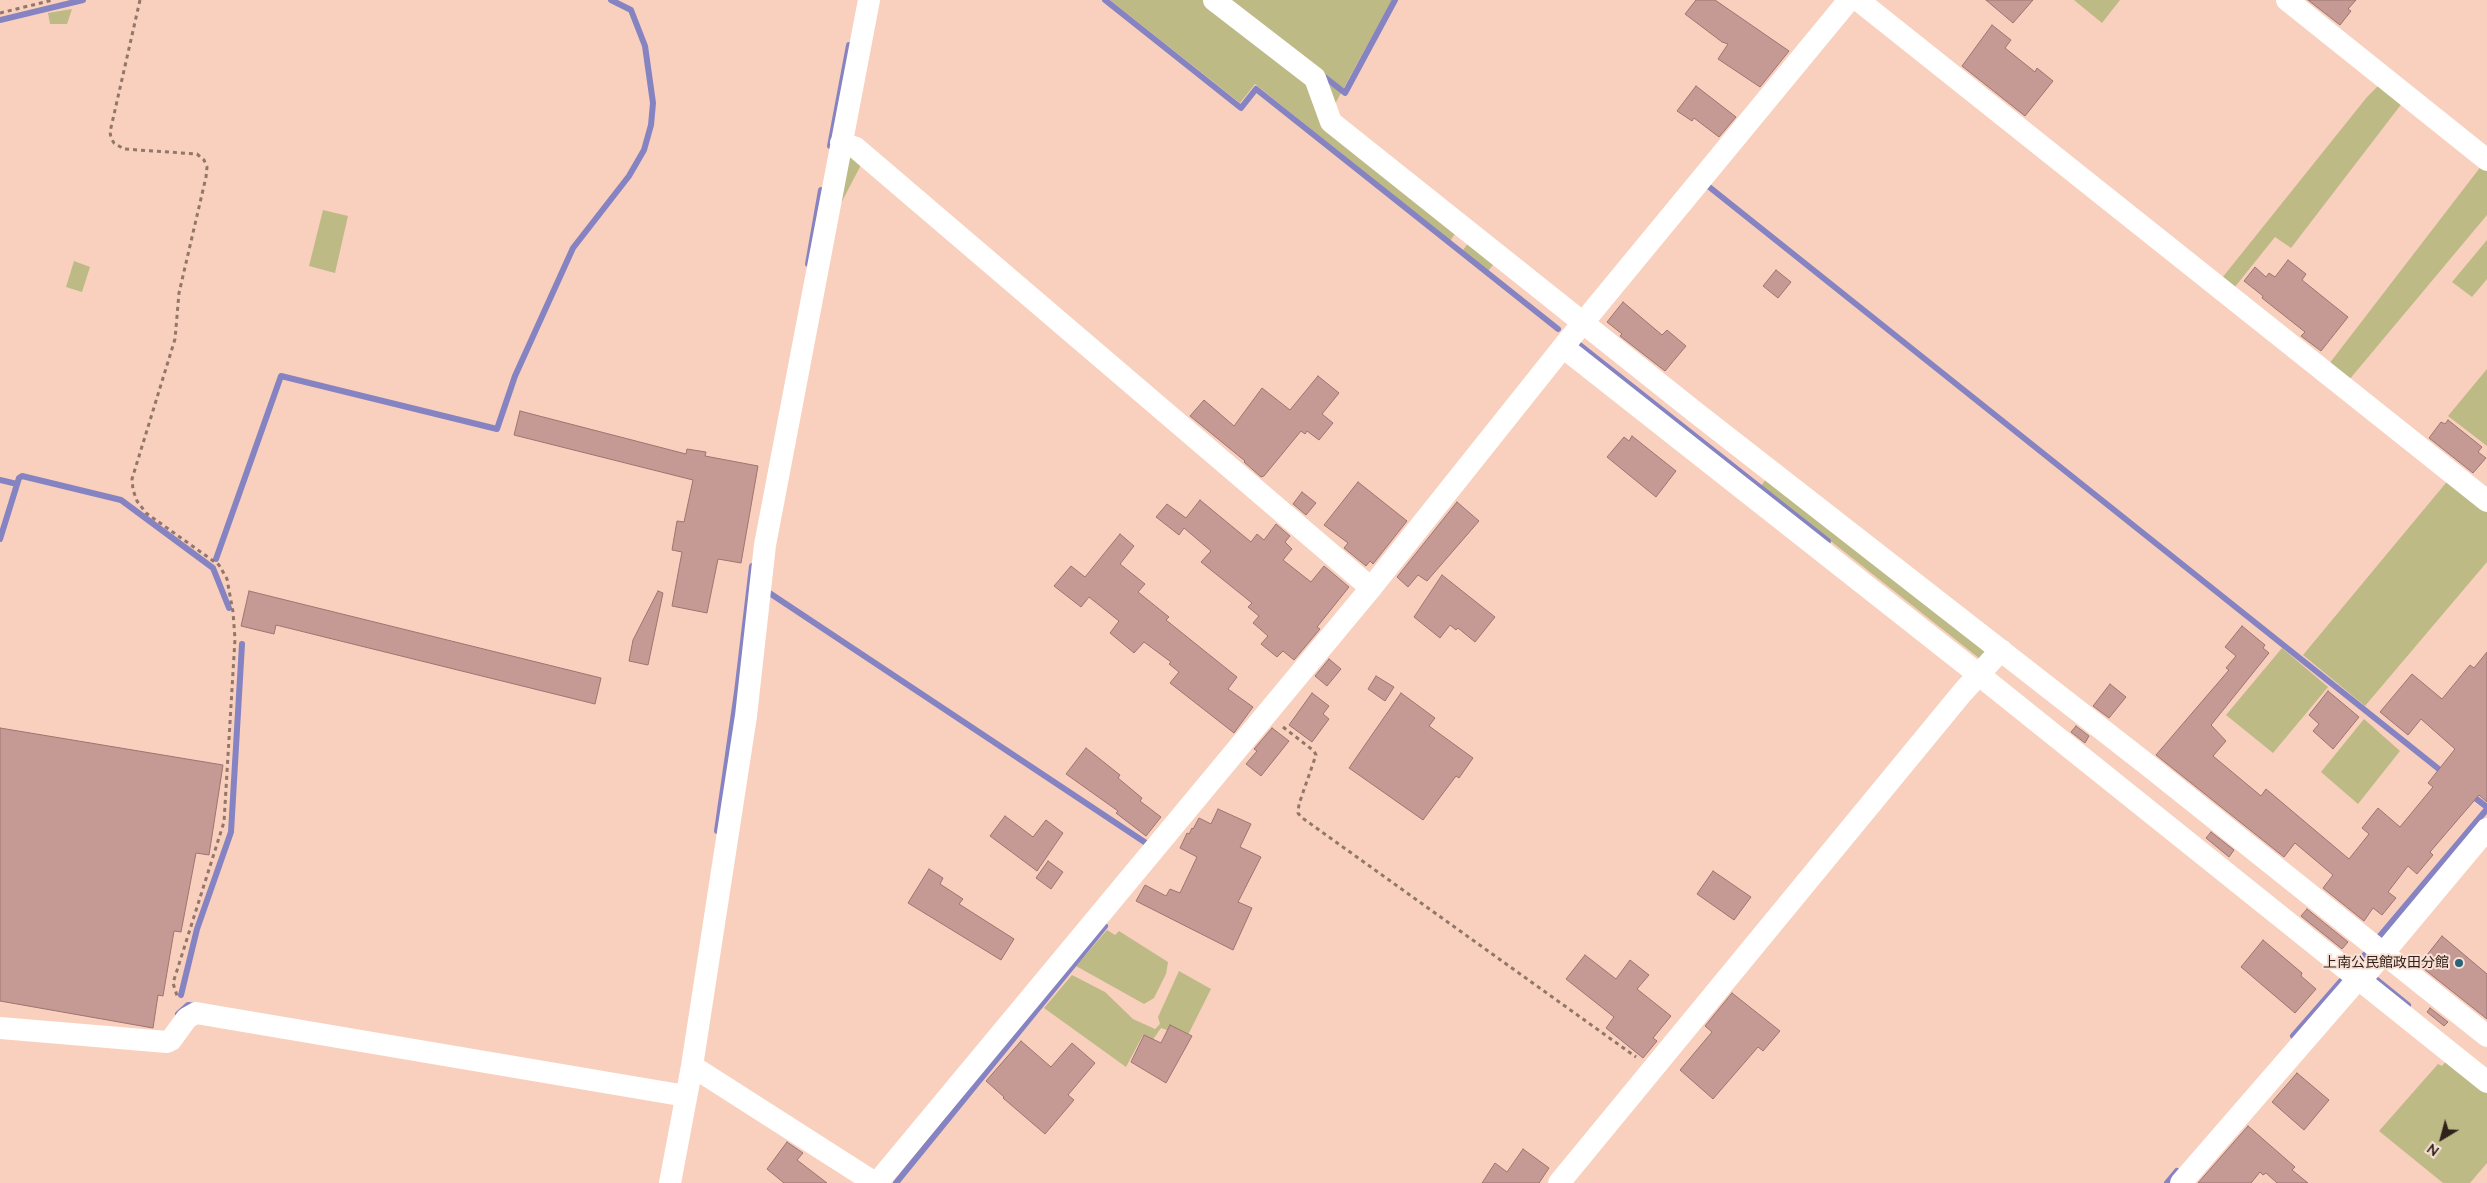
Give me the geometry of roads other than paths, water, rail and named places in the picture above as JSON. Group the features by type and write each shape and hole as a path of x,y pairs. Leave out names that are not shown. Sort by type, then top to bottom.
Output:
{"street":[{"path":"670,1183 680,1095 692,1066 746,716 765,545 846,144 869,0"},
{"path":"1214,0 1315,78 1331,122 1588,327 1987,664 2365,975 2487,1082"},
{"path":"2287,0 2487,160"},
{"path":"692,1066 876,1183 1569,352 1856,1 2487,501"},
{"path":"846,144 1371,588"},
{"path":"1569,352 1987,664 2383,953 2487,1036"},
{"path":"1559,1183 1987,664"},
{"path":"2181,1183 2351,987 2365,975 2487,829"},
{"path":"0,1028 157,1043 171,1040 187,1018 196,1013 680,1095"}],"waterway":[{"path":"0,20 83,0"},
{"path":"216,559 281,376 497,429 515,376 573,248 629,176 644,150 651,125 653,103 645,46 631,10 611,0"},
{"path":"1105,0 1241,108 1256,89 1558,329"},
{"path":"1322,75 1345,93 1395,0"},
{"path":"830,146 849,45"},
{"path":"1708,186 2445,774"},
{"path":"808,264 821,190"},
{"path":"1576,342 1828,541"},
{"path":"0,539 19,478 22,476 121,500 213,568 229,608"},
{"path":"0,480 17,484"},
{"path":"717,831 737,692 752,566"},
{"path":"766,587 768,592 1146,843"},
{"path":"181,995 197,929 231,832 242,644"},
{"path":"2470,794 2487,807"},
{"path":"2379,937 2487,809"},
{"path":"896,1183 1105,926"},
{"path":"2355,966 2368,951"},
{"path":"2371,975 2408,1005"},
{"path":"2293,1036 2341,981"},
{"path":"178,1014 188,1005 196,1006"},
{"path":"2167,1183 2177,1171"}],"place":[{"name":"上南公民館政田分館","path":"2459,963"}]}
